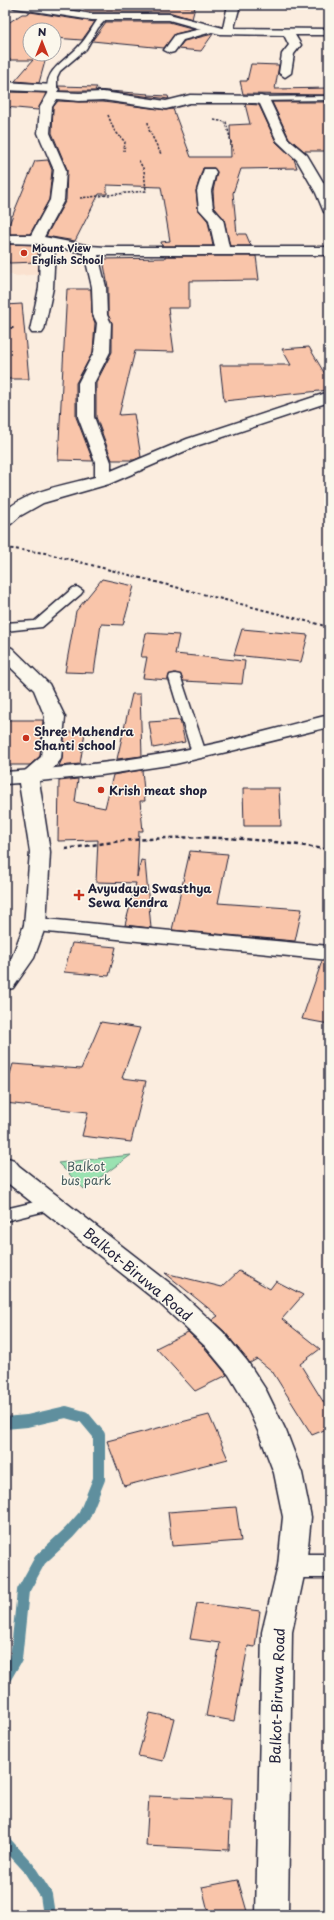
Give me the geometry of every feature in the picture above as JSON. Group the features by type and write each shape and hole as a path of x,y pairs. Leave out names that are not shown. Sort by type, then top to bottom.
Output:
{"street":[{"path":"15,5 80,16 169,17 185,20 211,29 228,32 329,32"},
{"path":"228,32 234,5"},
{"path":"170,50 179,37 211,29"},
{"path":"285,73 288,54 295,45 288,32"},
{"path":"5,86 53,92 79,98 103,96 166,104 196,99 258,99 265,102 283,141 302,158 323,193 329,209"},
{"path":"36,239 57,200 60,170 44,133 46,107 53,92"},
{"path":"209,172 204,191 206,209 216,219 223,252"},
{"path":"5,239 36,239 90,250 223,252 329,251"},
{"path":"37,330 46,288 47,249 51,242"},
{"path":"90,250 99,287 100,315 104,323 102,352 86,383 86,417 103,462 103,480"},
{"path":"5,520 19,509 50,496 103,480 193,442 329,398"},
{"path":"5,652 42,688 55,717 51,759 28,777"},
{"path":"5,778 28,777 107,768 199,753 329,721"},
{"path":"5,981 23,958 35,925 40,852 28,777"},
{"path":"35,925 329,954"},
{"name":"Balkot-Biruwa Road","path":"5,1166 10,1172 167,1295 214,1339 238,1368 256,1398 272,1431 288,1472 297,1517 292,1566 277,1632 272,1915"},
{"path":"292,1566 329,1566"}],"lane":[{"path":"53,92 53,77 57,70 83,47 95,27 104,17"},
{"path":"258,99 329,98"},
{"path":"5,627 38,624 77,591"},
{"path":"175,678 199,753"},
{"path":"5,1215 52,1204"}],"path":[{"path":"103,96 110,123 118,136 126,142 124,151"},
{"path":"133,101 137,112 149,123 149,130 161,154"},
{"path":"213,120 226,122 234,154"},
{"path":"57,200 146,192 144,170 138,159"},
{"path":"5,548 45,553 329,627"},
{"path":"40,852 161,838 214,836 305,845 329,850"}],"shaded area":[{"name":"Mount View English School","path":"5,242 42,243 43,274 17,276 5,274"}],"green space":[{"name":"Balkot bus park","path":"131,1155 84,1189 58,1163"}],"building":[{"path":"81,5 144,8 146,5 195,7 192,19 169,12 80,11"},
{"path":"30,12 95,22 82,40 62,39 62,22 22,22 22,60 5,60 5,25 22,14"},
{"path":"106,22 169,22 195,29 175,34 164,48 92,41"},
{"path":"213,34 201,51 178,49 184,41"},
{"path":"31,62 45,62 39,83 15,81"},
{"path":"251,64 279,65 275,89 329,88 329,95 243,94 240,81 247,81"},
{"path":"58,86 97,87 95,90 168,96 169,99 103,91 60,91"},
{"path":"5,92 46,93 38,110 5,107"},
{"path":"58,101 103,102 166,110 173,109 191,157 231,157 230,125 250,124 245,104 259,105 276,142 294,159 297,168 241,169 233,193 237,234 246,234 251,246 230,246 224,219 214,207 213,191 217,172 214,168 203,168 196,191 198,209 208,221 213,246 162,246 161,242 170,241 161,187 107,185 107,194 99,194 75,241 46,236 66,200 67,169 52,133 53,107"},
{"path":"272,102 329,102 329,151 304,151 289,138"},
{"path":"48,160 52,170 49,200 30,234 5,234 35,161"},
{"path":"5,244 38,245 38,262 9,263"},
{"path":"165,256 256,256 259,280 189,281 189,308 168,308 174,352 135,351 119,415 134,414 141,457 134,460 112,460 96,417 96,383 112,352 112,323 108,315 108,287 103,259 165,258"},
{"path":"67,289 91,289 92,315 95,323 93,352 76,383 76,417 93,461 58,460"},
{"path":"22,304 29,379 5,379 5,305"},
{"path":"309,347 329,381 329,390 224,401 220,365 291,365 282,349"},
{"path":"102,579 134,586 123,625 101,624 94,673 65,672 76,611"},
{"path":"242,629 308,635 301,662 234,655"},
{"path":"146,633 179,635 175,654 245,661 242,684 183,681 181,675 175,673 169,675 168,680 143,678 147,657 141,657"},
{"path":"132,694 140,694 142,756 117,759"},
{"name":"Shree Mahendra Shanti school","path":"5,720 43,720 40,756 30,765 5,765"},
{"path":"180,720 185,742 153,748 149,722"},
{"path":"65,732 85,732 80,764 59,766 62,759"},
{"path":"142,770 145,801 140,801 143,831 139,831 137,877 141,860 145,861 151,928 125,925 136,883 96,882 98,840 58,841 59,781 78,779 75,802 105,808 113,775"},
{"path":"243,788 279,788 281,826 244,826"},
{"path":"190,851 228,854 218,903 302,909 295,941 172,930"},
{"path":"72,943 116,947 109,976 64,972"},
{"path":"322,961 329,961 329,1024 302,1019"},
{"path":"101,1022 140,1028 122,1078 146,1081 131,1142 82,1136 88,1112 5,1103 5,1091 13,1064 81,1069"},
{"path":"239,1271 270,1289 276,1281 303,1295 282,1319 320,1349 300,1364 329,1411 329,1428 312,1435 272,1371 257,1359 250,1363 224,1331 212,1320 218,1316 165,1273 222,1287"},
{"path":"188,1332 204,1347 227,1375 195,1391 156,1348"},
{"path":"209,1415 228,1459 124,1486 107,1441"},
{"path":"236,1507 241,1541 172,1546 168,1512"},
{"path":"197,1603 260,1611 255,1647 248,1646 234,1721 206,1716 220,1643 190,1639"},
{"path":"150,1713 174,1718 163,1761 138,1756"},
{"path":"149,1796 231,1799 229,1850 146,1846"},
{"path":"238,1880 248,1915 209,1915 202,1887"}],"waterway":[{"path":"5,1423 27,1421 66,1412 84,1417 99,1435 99,1479 84,1516 69,1533 40,1560 23,1591 16,1659 5,1678"},
{"path":"5,1842 28,1867 46,1895 49,1915"}],"place":[{"name":"Mount View English School","path":"24,253"},
{"name":"Shree Mahendra Shanti school","path":"26,738"},
{"name":"Krish meat shop","path":"101,790"},
{"name":"Avyudaya Swasthya Sewa Kendra","path":"79,895"}]}
